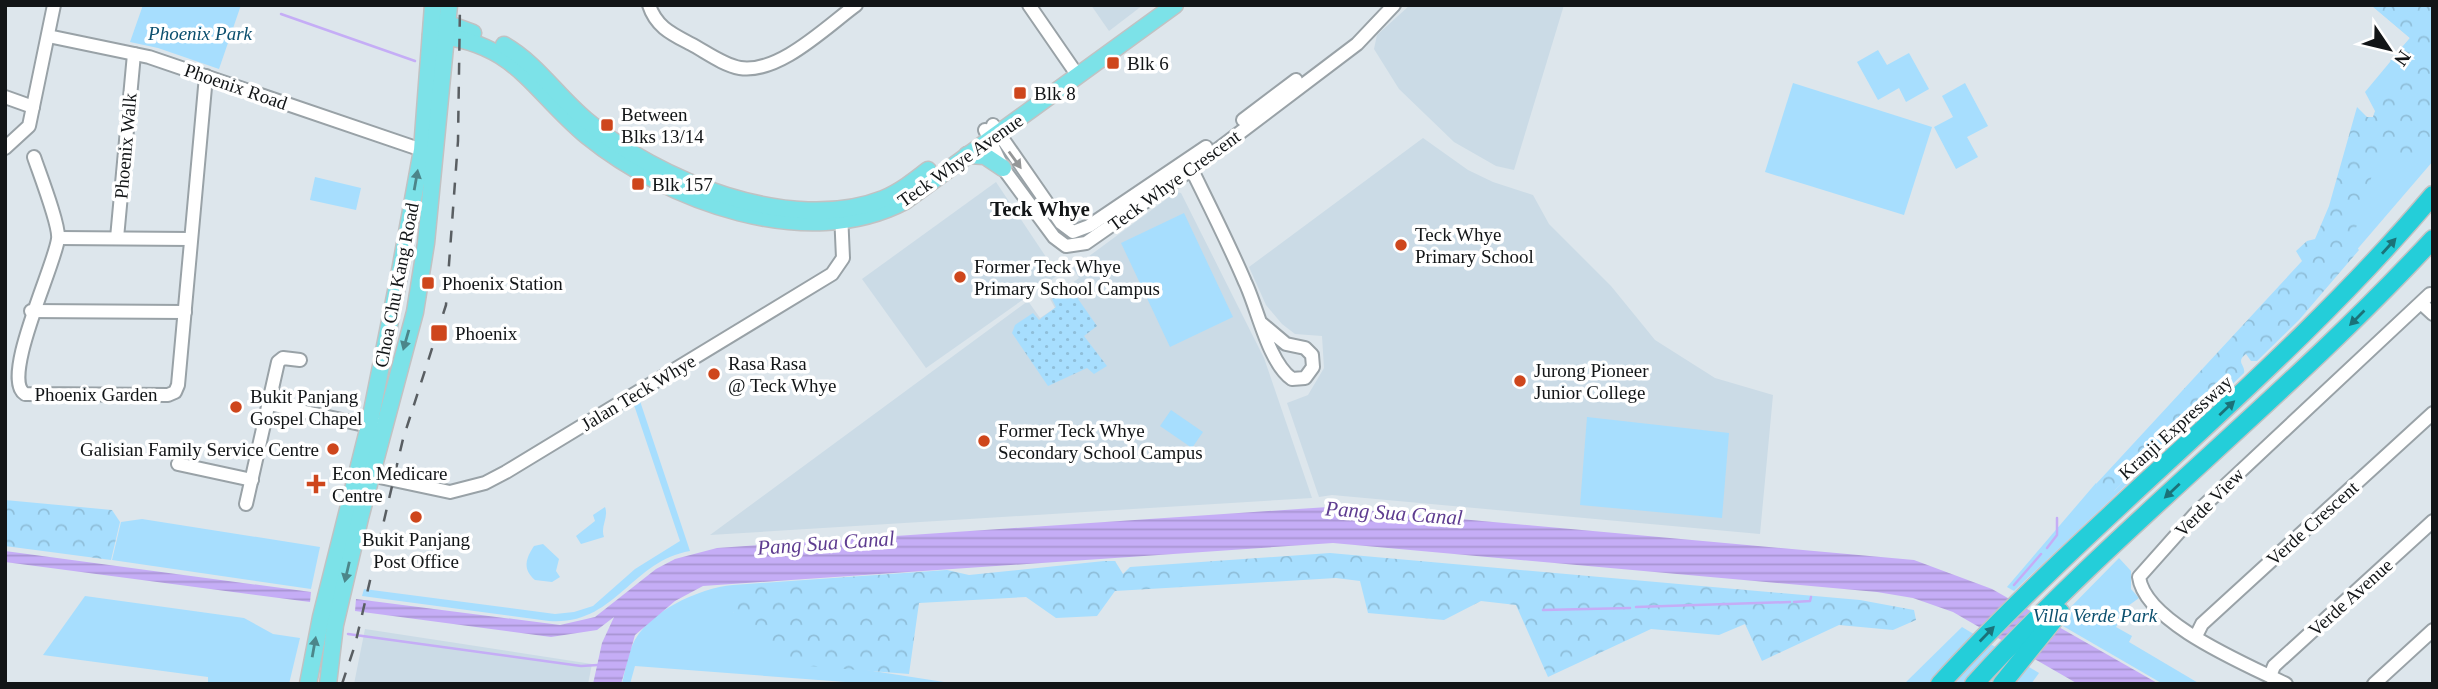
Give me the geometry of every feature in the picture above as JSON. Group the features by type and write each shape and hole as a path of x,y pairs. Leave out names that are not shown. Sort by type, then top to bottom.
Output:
{"highway":[{"name":"Kranji Expressway","path":"1940,684 2012,607 2194,440 2344,295 2433,195"},
{"path":"1974,684 2131,530 2353,323 2433,239"},
{"path":"2002,684 2131,530"}],"main road":[{"name":"Choa Chu Kang Road","path":"328,684 335,625 370,475 415,312 442,64 439,30 433,5"},
{"name":"Choa Chu Kang Road","path":"308,684 317,631 369,426 422,150 439,30 449,5"},
{"name":"Teck Whye Avenue","path":"1075,72 1157,5"},
{"name":"Teck Whye Avenue","path":"439,30 497,41 516,52 586,121 668,173 713,192 748,201 841,215 898,191 992,132 1175,5"},
{"name":"Teck Whye Avenue","path":"439,30 485,46 516,65 585,134 660,184 721,209 787,220 891,208 967,155 992,132"},
{"path":"442,64 465,39"},
{"path":"967,155 985,156 1003,167"},
{"path":"400,271 404,281 412,282 422,264"},
{"path":"393,307 400,296 410,293 415,312"}],"street":[{"path":"5,148 29,126 54,5"},
{"path":"649,5 653,18 669,32 721,61 750,68 777,62 856,5"},
{"path":"1029,5 1075,72"},
{"name":"Teck Whye Crescent","path":"992,132 1003,167 1054,237 1062,244 1074,246 1086,243 1391,9"},
{"name":"Phoenix Road","path":"48,36 134,54 422,150"},
{"name":"Phoenix Walk","path":"117,238 134,54"},
{"name":"Phoenix Garden","path":"59,237 31,311 19,354 15,385 18,391 24,394 149,395 168,395 175,392 178,385 206,76"},
{"path":"5,97 33,107"},
{"name":"Teck Whye Crescent","path":"992,132 1061,223 1073,232 1089,226 1190,164"},
{"path":"34,157 59,237 191,239"},
{"path":"1190,164 1245,282 1261,323 1279,365 1292,379 1305,378 1313,367 1309,351 1286,344 1261,323"},
{"name":"Jalan Teck Whye","path":"370,475 450,492 485,483 506,472 832,274 843,258 841,215"},
{"name":"Verde View","path":"2286,684 2165,617 2141,587 2139,577 2196,513 2426,298 2433,314"},
{"path":"31,311 185,312"},
{"path":"246,504 280,359 300,360"},
{"path":"269,404 369,426 377,424 390,399"},
{"name":"Verde Crescent","path":"2196,636 2202,624 2433,413"},
{"path":"178,464 252,480"},
{"name":"Verde Avenue","path":"2270,676 2274,666 2433,521"},
{"path":"2374,684 2433,630"}],"shaded area":[{"path":"1091,5 1143,5 1109,31"},
{"path":"1410,5 1564,5 1514,170 1496,166 1454,142 1399,89 1374,49 1377,35"},
{"name":"Jurong Pioneer Junior College","path":"1423,138 1468,170 1493,182 1533,195 1549,224 1611,286 1655,340 1715,378 1773,395 1760,534 1332,495 1319,497 1287,403 1308,395 1324,368 1322,336 1295,334 1282,324 1266,305 1249,267"},
{"name":"Former Teck Whye Primary School Campus","path":"996,182 1058,275 926,368 862,279"},
{"path":"1176,192 1181,193 1264,358 1312,498 710,535 1028,301 1040,318 1055,308 1050,299 1079,278 1073,268"},
{"path":"365,629 592,664 588,684 354,684"}],"green space":[{"name":"Phoenix Park","path":"143,5 241,5 219,69 158,48 130,42"},
{"path":"2371,5 2433,5 2433,161 2342,267 2375,111 2365,92 2410,38"},
{"path":"2371,5 2433,5 2433,156 2393,154 2377,159 2352,241 2359,250 2299,320 2257,361 2251,361 2246,354 2241,359 2244,373 2194,421 2159,444 2114,491 2098,491 2096,484 2302,261 2296,251 2307,241 2315,239 2329,206 2357,107 2367,117 2373,117 2403,77 2402,70 2390,61 2410,38"},
{"path":"1878,50 1887,65 1909,53 1929,89 1906,102 1899,88 1878,100 1857,62"},
{"path":"1793,83 1932,127 1904,215 1765,172"},
{"path":"1965,83 1988,126 1967,137 1978,157 1956,169 1934,127 1953,117 1942,96"},
{"path":"315,177 361,188 356,210 310,200"},
{"path":"1184,213 1233,317 1170,347 1121,243"},
{"path":"1069,286 1097,326 1084,336 1107,366 1094,374 1087,368 1048,386 1012,333 1015,325 1033,313 1039,320 1056,307 1052,299"},
{"path":"640,401 690,551 670,557 652,567 607,604 591,614 572,620 549,621 362,596 364,589 555,614 593,606 635,569 680,541 634,405"},
{"path":"1171,410 1203,432 1192,448 1160,426"},
{"path":"1587,417 1729,433 1722,518 1580,505"},
{"path":"2194,421 2014,591 2007,587 2096,483 2099,491 2114,491 2159,444"},
{"path":"5,500 112,510 120,522 111,560 5,546"},
{"path":"605,507 604,537 581,544 576,536 595,521 593,515"},
{"path":"142,519 320,547 311,589 112,560 121,522"},
{"path":"543,544 559,559 556,571 560,577 552,582 535,580 527,568 527,559 534,546"},
{"path":"1330,553 1860,600 1914,610 1916,620 1893,630 1839,625 1762,661 1745,624 1719,635 1651,629 1548,677 1516,605 1481,601 1444,620 1368,613 1360,581 1336,578 1115,591 1097,616 1056,618 1026,597 919,603 909,674 783,664 733,612 733,585 947,570 969,575 1104,561 1115,561 1123,574 1130,567"},
{"name":"Villa Verde Park","path":"2119,558 2131,571 2131,589 2139,598 2128,606 2116,627 2132,636 2129,642 2200,684 2163,684 2056,622"},
{"path":"733,585 733,612 860,669 957,684 872,684 635,666 630,684 622,684 632,646 649,623 675,604 690,597"},
{"path":"85,596 244,618 273,634 300,638 289,684 208,684 208,677 43,655"},
{"path":"1962,627 2039,673 2031,684 1904,684"}],"water":[{"name":"Pang Sua Canal","path":"1328,507 1914,560 1992,589 2159,684 2078,684 1953,612 1913,598 1877,592 1333,543 703,586 675,601 635,635 621,684 593,684 602,643 614,617 597,630 551,637 355,611 356,599 560,625 595,617 656,569 675,559 717,548"},
{"path":"5,551 311,592 310,602 5,562"}],"waterway":[{"path":"281,14 415,61"},
{"path":"2047,548 2057,535 2057,518"},
{"path":"2014,585 2041,554"},
{"path":"1794,602 1810,601 1811,597"},
{"path":"1636,607 1790,602"},
{"path":"1543,610 1630,608"},
{"path":"348,634 581,666 598,665"}],"railway":[{"path":"342,684 355,645 403,439 446,305 458,141 460,5"}],"place":[{"name":"Blk 6","path":"1113,63"},
{"name":"Blk 8","path":"1020,93"},
{"name":"Between Blks 13/14","path":"607,125"},
{"name":"Blk 157","path":"638,184"},
{"name":"Teck Whye Primary School","path":"1401,245"},
{"name":"Former Teck Whye Primary School Campus","path":"960,277"},
{"name":"Phoenix Station","path":"428,283"},
{"name":"Phoenix","path":"439,333"},
{"name":"Rasa Rasa @ Teck Whye","path":"714,374"},
{"name":"Jurong Pioneer Junior College","path":"1520,381"},
{"name":"Bukit Panjang Gospel Chapel","path":"236,407"},
{"name":"Former Teck Whye Secondary School Campus","path":"984,441"},
{"name":"Galisian Family Service Centre","path":"333,449"},
{"name":"Econ Medicare Centre","path":"316,484"},
{"name":"Bukit Panjang Post Office","path":"416,517"}],"district":[{"name":"Teck Whye","path":"1040,209"}]}
